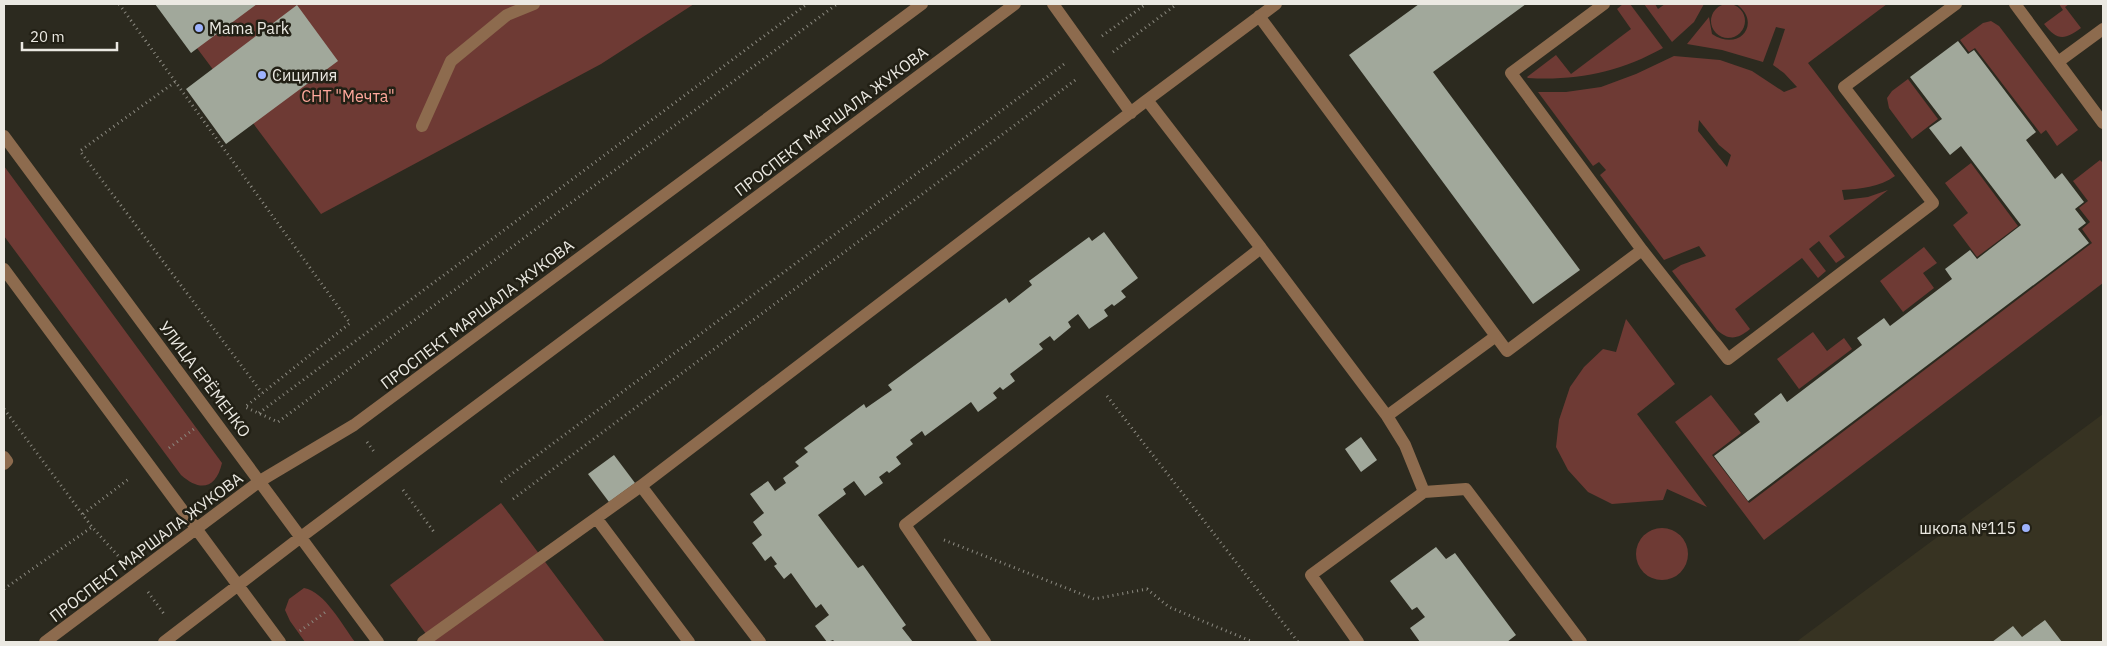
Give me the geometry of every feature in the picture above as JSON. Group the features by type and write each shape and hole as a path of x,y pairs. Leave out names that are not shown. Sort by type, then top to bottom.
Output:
{"street":[{"path":"422,126 451,61 507,14 534,4"},
{"name":"ПРОСПЕКТ МАРШАЛА ЖУКОВА","path":"45,642 260,481 354,425 922,4"},
{"name":"ПРОСПЕКТ МАРШАЛА ЖУКОВА","path":"164,642 389,471 1015,4"},
{"path":"1053,4 1131,113"},
{"path":"423,642 597,519 1276,4"},
{"path":"1604,4 1512,73 1642,250 1728,359 1933,203 1844,87 1956,4"},
{"path":"2015,4 2103,123"},
{"path":"1260,16 1507,350 1642,250"},
{"path":"2058,62 2103,29"},
{"path":"1147,100 1387,416 1405,445 1424,492"},
{"name":"УЛИЦА ЕРЁМЕНКО","path":"4,136 378,642"},
{"path":"985,642 905,525 1261,248"},
{"path":"4,269 280,642"},
{"path":"1387,416 1496,336"},
{"path":"4,457 7,461 4,464"},
{"path":"641,486 760,642"},
{"path":"1358,642 1311,575 1424,492 1466,489 1581,642"},
{"path":"597,519 689,642"}],"path":[{"path":"119,4 350,323 245,407 278,422 837,4"},
{"path":"259,413 807,4"},
{"path":"501,482 1146,4"},
{"path":"513,499 1177,4"},
{"path":"175,82 80,151 262,393"},
{"path":"1094,378 1298,642"},
{"path":"4,409 92,527 120,558"},
{"path":"354,425 434,532"},
{"path":"169,448 198,426"},
{"path":"83,514 135,475"},
{"path":"4,589 92,527"},
{"path":"941,539 1094,599 1147,589 1170,607 1253,642"},
{"path":"148,592 167,618"},
{"path":"297,633 344,597"}],"shaded area":[{"name":"школа №115","path":"2103,414 2103,642 1796,642"}],"green space":[{"name":"СНТ \"Мечта\"","path":"164,4 694,4 601,64 321,214"},
{"path":"1623,4 1630,4 1663,48 1631,63 1597,73 1546,79 1527,77 1556,55 1571,74 1631,29 1617,9"},
{"path":"1644,4 1655,4 1658,9 1665,4 1704,4 1694,22 1672,42"},
{"path":"1728,4 1735,5 1740,9 1744,14 1744,28 1740,33 1735,37 1728,38 1721,37 1716,33 1712,28 1711,21 1712,14 1716,9 1721,5"},
{"path":"1736,4 1887,4 1808,63 1895,176 1876,185 1842,190 1844,200 1868,197 1888,190 1829,236 1845,257 1836,263 1819,241 1809,249 1826,271 1818,278 1802,258 1735,309 1750,329 1737,337 1730,337 1721,334 1717,330 1672,271 1681,265 1706,256 1699,246 1664,260 1600,175 1606,170 1599,162 1593,166 1538,92 1566,92 1601,87 1636,74 1674,56 1720,60 1752,71 1784,92 1797,87 1784,73 1773,65 1785,29 1776,27 1763,62 1722,50 1687,44 1709,17 1712,34 1722,39 1732,40 1739,37 1745,32 1747,26 1744,11","holes":["1699,120 1719,145 1731,155 1727,167 1698,131"]},
{"path":"2059,4 2069,4 2065,7 2081,28 2070,35 2061,37 2049,30 2044,24 2063,10"},
{"path":"1991,21 1999,26 2078,130 2057,146 2046,130 2041,134 1975,48 1969,52 1960,40 1983,23"},
{"path":"1908,79 1938,119 1912,139 1889,108 1887,98 1892,91"},
{"path":"2100,160 2103,163 2103,283 1764,540 1675,422 1711,395 1741,433 1712,455 1749,503 2092,243 2082,229 2090,222 2079,208 2088,201 2073,181"},
{"path":"1971,163 2018,226 1977,257 1953,225 1968,213 1945,183"},
{"path":"4,166 222,463 216,478 211,483 201,486 181,475 4,236"},
{"path":"1924,247 1937,263 1923,273 1934,288 1903,312 1880,281"},
{"path":"1626,319 1675,384 1637,414 1707,507 1667,489 1663,500 1612,504 1588,492 1568,470 1556,447 1559,420 1570,387 1584,367 1603,349 1616,352"},
{"path":"1813,332 1827,351 1844,338 1852,349 1799,389 1777,359"},
{"path":"501,503 605,642 432,642 390,585"},
{"path":"1657,528 1667,528 1681,535 1688,549 1688,559 1681,573 1667,580 1657,580 1647,576 1640,569 1636,559 1636,549 1640,539 1647,532"},
{"path":"304,588 312,591 326,602 355,642 305,642 290,621 285,610 289,599"}],"building":[{"name":"Mama Park","path":"155,4 257,4 191,53"},
{"path":"1419,4 1526,4 1433,72 1580,270 1533,304 1349,55"},
{"name":"Сицилия","path":"297,5 338,61 226,144 186,89"},
{"path":"1958,41 1968,54 1974,50 2036,132 2026,140 2055,179 2062,173 2084,202 2075,209 2086,223 2078,229 2089,243 1748,501 1714,456 1760,422 1754,414 1781,393 1787,402 1862,345 1857,338 1884,318 1890,326 1952,279 1945,269 1970,250 1977,259 2021,225 1961,146 1950,155 1929,128 1942,119 1910,77"},
{"path":"1104,232 1138,278 1121,291 1126,297 1114,306 1112,304 1104,310 1108,316 1089,329 1078,314 1068,322 1071,327 1054,341 1050,336 1039,344 1043,349 1010,374 1015,381 1003,390 1000,387 993,393 997,398 978,412 971,402 925,436 922,431 910,440 913,444 896,457 901,464 889,473 887,471 879,477 883,483 865,496 854,481 843,489 846,494 818,515 858,568 863,565 906,625 902,628 913,642 835,642 833,640 827,642 815,626 829,615 821,604 816,608 791,573 784,579 774,566 777,564 771,556 765,561 752,543 762,535 753,522 764,513 750,494 768,481 775,491 786,483 783,478 799,466 795,462 808,452 804,448 864,404 866,408 892,390 888,385 1006,298 1009,303 1032,285 1029,281 1089,237 1092,241"},
{"path":"1361,437 1377,460 1361,472 1345,449"},
{"path":"614,455 635,483 609,502 588,474"},
{"path":"1436,547 1446,559 1455,553 1516,635 1507,642 1420,642 1410,628 1425,617 1417,607 1412,610 1390,581"},
{"path":"2045,620 2062,642 1992,642 2013,626 2022,637"}],"place":[{"name":"Mama Park","path":"199,28"},
{"name":"Сицилия","path":"262,75"},
{"name":"школа №115","path":"2026,528"}]}
